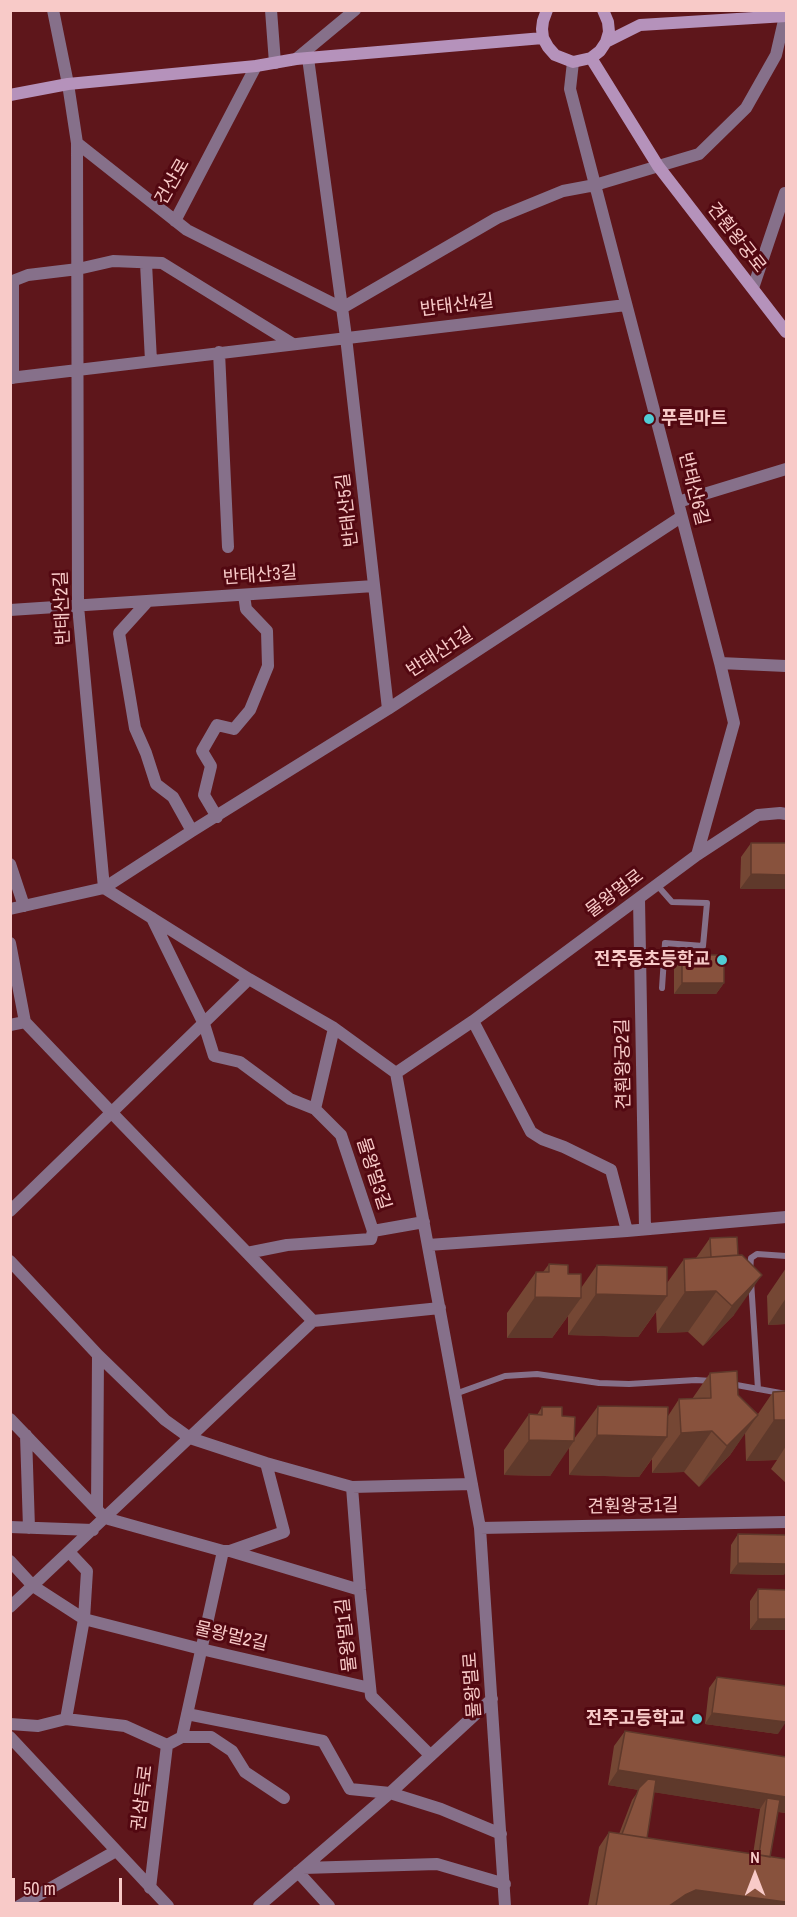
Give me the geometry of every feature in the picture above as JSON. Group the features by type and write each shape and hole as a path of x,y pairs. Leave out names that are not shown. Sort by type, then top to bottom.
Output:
{"street":[{"path":"53,10 77,143"},
{"path":"271,10 275,63"},
{"path":"302,59 355,10"},
{"path":"547,10 543,21 543,38 555,55 573,62 591,58 606,42 609,32 603,10"},
{"path":"175,220 187,230 342,308 497,218 563,190 595,185 699,154 746,108 776,56 786,15 640,25 606,42"},
{"path":"10,95 68,84 256,66 302,59 543,38"},
{"name":"견훤왕궁로","path":"591,58 657,166 786,332"},
{"name":"반태산5길","path":"302,59 346,337 388,709"},
{"name":"반태산6길","path":"573,62 570,89 734,723 697,855"},
{"name":"건산로","path":"77,143 175,220 256,66"},
{"name":"반태산2길","path":"77,143 78,606 104,888"},
{"path":"753,288 786,193"},
{"path":"12,282 28,276 113,261 162,263 292,344"},
{"path":"146,263 151,361"},
{"name":"반태산4길","path":"12,282 12,378 626,304"},
{"path":"219,352 228,547"},
{"path":"678,502 786,469"},
{"name":"반태산1길","path":"10,909 104,888 388,709 681,517"},
{"name":"반태산3길","path":"10,610 375,586"},
{"path":"217,817 204,795 211,766 202,751 217,725 234,729 250,711 268,666 267,631 246,609 244,595"},
{"path":"148,601 118,633 135,728 156,784 173,797 192,831"},
{"path":"720,663 786,666"},
{"name":"물왕멀로","path":"506,1906 480,1528 396,1073 473,1021 697,855 758,815 786,814"},
{"path":"10,864 24,906"},
{"path":"104,888 249,979 334,1028 396,1073"},
{"name":"견훤왕궁2길","path":"639,899 645,1229"},
{"name":"물왕멀3길","path":"151,917 204,1024 214,1056 240,1062 290,1099 315,1109 341,1135 373,1231"},
{"path":"10,943 25,1022 313,1321"},
{"path":"10,1211 249,979"},
{"path":"473,1021 531,1132 611,1170 627,1231"},
{"path":"10,1025 25,1022"},
{"path":"315,1109 334,1028"},
{"path":"428,1245 786,1217"},
{"path":"247,1253 287,1245 370,1239 373,1231 424,1222"},
{"path":"10,1261 98,1355 165,1420 189,1438 352,1487 472,1484"},
{"path":"10,1607 93,1530 101,1514 189,1438 313,1321 440,1308"},
{"path":"98,1355 101,1514"},
{"path":"11,1419 101,1514 360,1590"},
{"path":"26,1435 29,1528"},
{"path":"226,1551 284,1532 266,1463"},
{"name":"물왕멀1길","path":"352,1487 371,1696 430,1755"},
{"name":"견훤왕궁1길","path":"480,1528 786,1522"},
{"path":"10,1527 93,1530"},
{"name":"물왕멀2길","path":"201,1649 226,1551"},
{"path":"66,1719 84,1619 87,1571 70,1553"},
{"name":"물왕멀2길","path":"10,1561 33,1586 84,1619 370,1688"},
{"path":"182,1737 201,1649"},
{"path":"259,1906 390,1793 492,1700"},
{"path":"187,1714 323,1741 350,1789 390,1793 441,1809 501,1834"},
{"name":"권삼득로","path":"10,1724 38,1726 66,1719 125,1726 167,1745 150,1888"},
{"name":"권삼득로","path":"10,1737 168,1906"},
{"path":"167,1745 182,1737 211,1737 232,1751 245,1772 284,1798"},
{"path":"19,1906 116,1851"},
{"path":"301,1870 437,1864 505,1884"},
{"path":"301,1870 329,1906"}],"lane":[{"path":"656,885 672,902 707,903 703,946 665,944 662,988"},
{"path":"758,1389 751,1258 757,1254 786,1256"},
{"path":"455,1394 505,1376 537,1374 599,1383 696,1380 716,1382"},
{"path":"726,1383 786,1394"}],"building":[{"path":"751,843 786,843 786,875 751,874"},
{"path":"682,955 724,955 724,983 682,983"},
{"path":"737,1237 738,1255 711,1257 710,1238"},
{"path":"742,1255 762,1275 732,1306 716,1291 685,1292 684,1259"},
{"path":"549,1264 568,1265 568,1274 581,1274 581,1298 535,1297 536,1272 549,1272"},
{"path":"597,1265 667,1267 667,1296 596,1294"},
{"path":"737,1371 738,1395 758,1415 727,1446 712,1431 681,1433 679,1399 711,1398 710,1373"},
{"path":"786,1391 786,1420 774,1420 773,1392"},
{"path":"598,1406 668,1407 667,1437 597,1435"},
{"path":"542,1407 562,1407 562,1416 575,1417 574,1441 529,1440 529,1414 542,1415"},
{"path":"738,1534 786,1535 786,1564 738,1563"},
{"path":"758,1589 786,1590 786,1619 758,1619"},
{"path":"717,1677 786,1686 786,1722 712,1713"},
{"path":"625,1731 786,1757 786,1797 618,1770"},
{"path":"648,1779 656,1780 647,1838 622,1834 639,1788"},
{"path":"767,1798 780,1800 770,1857 759,1855"},
{"path":"609,1832 786,1859 786,1902 696,1890 669,1906 596,1906"}],"place":[{"name":"푸른마트","path":"649,419"},
{"name":"전주동초등학교","path":"722,960"},
{"name":"전주고등학교","path":"697,1719"}]}
